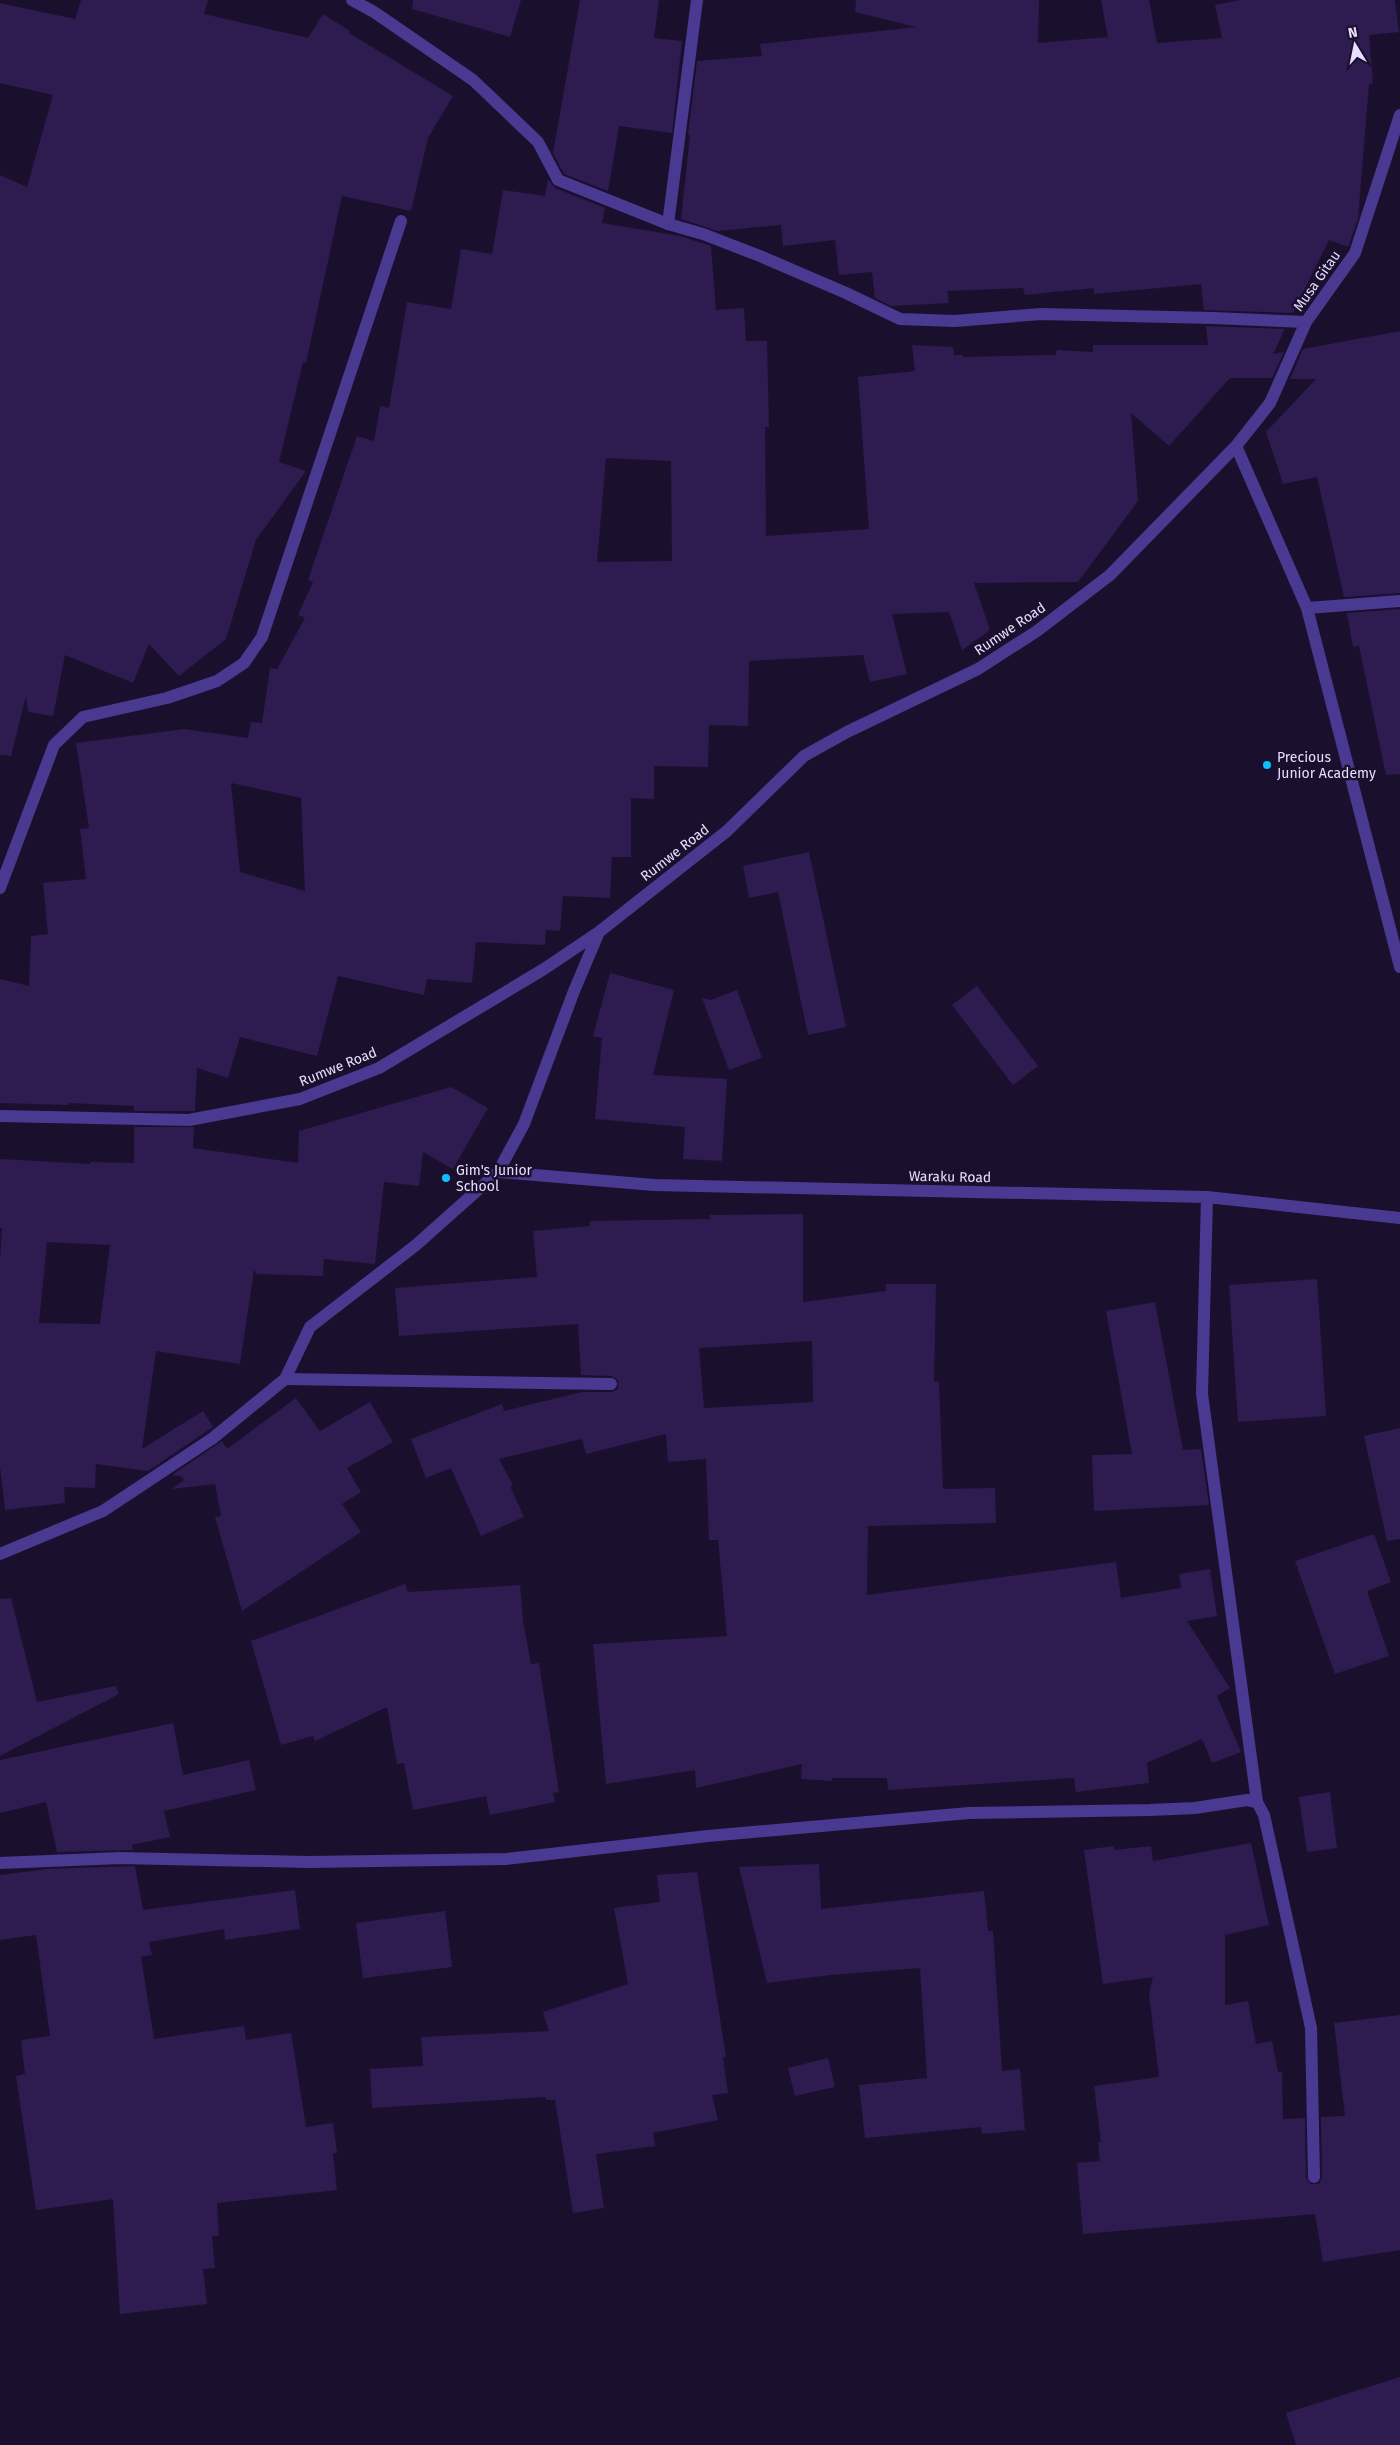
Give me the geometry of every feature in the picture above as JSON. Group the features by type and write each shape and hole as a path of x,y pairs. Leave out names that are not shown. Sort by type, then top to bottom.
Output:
{"street":[{"path":"352,0 374,12 473,80 538,142 558,180 668,224 703,234 760,256 846,293 900,319 955,321 1041,314 1306,322"},
{"path":"668,224 697,0"},
{"name":"Musa Gitau","path":"1270,403 1306,322 1355,253 1400,115"},
{"path":"0,888 54,745 83,717 167,698 218,681 244,663 262,637 401,221"},
{"name":"Rumwe Road","path":"0,1116 189,1120 300,1099 379,1068 544,969 599,932 727,831 804,756 847,732 978,669 1037,632 1110,575 1236,446 1270,403"},
{"path":"1236,446 1307,608 1400,967"},
{"path":"1307,608 1400,601"},
{"path":"0,1554 103,1511 213,1438 285,1379 310,1327 416,1244 498,1172 524,1124 574,991 599,932"},
{"name":"Waraku Road","path":"498,1172 654,1185 1207,1197 1400,1218"},
{"path":"1207,1197 1202,1394 1257,1802 1264,1815 1311,2028 1314,2177"},
{"path":"285,1379 610,1384"},
{"path":"0,1863 120,1858 310,1862 506,1859 708,1836 969,1812 1150,1810 1195,1808 1247,1800 1257,1802"}],"building":[{"path":"81,0 208,0 204,14 308,38 323,14 350,31 349,33 453,96 428,138 411,211 342,196 306,363 303,362 279,462 306,471 256,540 226,639 179,676 149,644 133,683 65,655 53,716 28,712 26,696 11,756 0,755 0,175 27,187 53,95 0,83 0,3 75,19"},
{"path":"413,0 521,0 510,37 412,9"},
{"path":"580,0 659,0 654,38 682,41 672,133 619,126 608,191 564,174 553,153"},
{"path":"856,0 1039,0 1038,43 1108,37 1101,0 1149,0 1157,43 1222,38 1215,5 1240,0 1395,0 1399,32 1369,35 1373,83 1369,84 1358,219 1348,247 1329,240 1293,313 1204,310 1201,284 1094,294 1094,288 1025,295 1023,288 947,291 949,303 891,306 875,298 872,272 839,275 835,240 783,246 781,225 718,231 681,219 697,61 762,56 760,44 916,27 855,12"},
{"path":"548,179 555,188 605,208 602,223 680,236 711,246 716,310 744,308 746,341 767,341 769,427 765,427 766,536 869,529 858,377 915,371 912,345 953,347 954,355 962,355 963,357 1056,355 1057,350 1093,352 1093,345 1208,345 1206,326 1285,329 1273,354 1284,352 1272,378 1230,378 1169,446 1131,413 1138,501 1078,582 974,583 990,630 962,650 949,612 892,614 907,674 870,682 863,655 749,661 748,726 709,725 708,767 654,766 654,799 631,798 631,857 612,857 610,898 563,896 560,931 546,930 545,945 476,942 472,983 427,979 424,995 338,976 317,1056 240,1037 228,1078 197,1068 195,1111 134,1111 134,1106 69,1103 69,1105 0,1103 0,979 29,986 31,936 48,934 43,883 86,879 80,829 89,828 76,743 184,729 248,738 251,722 262,723 270,668 277,669 305,618 298,615 313,582 308,580 357,436 374,441 380,406 389,408 407,302 451,309 461,249 492,254 503,190 545,196","holes":["606,458 671,461 672,561 597,562","231,783 301,798 305,891 240,872"]},
{"path":"1400,331 1400,593 1344,597 1317,477 1283,484 1266,432 1316,379 1290,379 1303,349"},
{"path":"1400,609 1400,774 1386,775 1359,646 1353,647 1347,613"},
{"path":"809,852 846,1027 808,1035 778,892 749,898 743,866"},
{"path":"610,973 674,990 653,1075 727,1079 722,1161 683,1159 685,1127 595,1119 602,1038 593,1036"},
{"path":"977,986 1038,1066 1013,1085 952,1005"},
{"path":"737,990 762,1058 729,1070 702,998 711,1000"},
{"path":"451,1087 488,1108 453,1169 423,1152 419,1186 384,1182 375,1264 324,1259 323,1276 257,1274 254,1270 240,1364 156,1351 142,1449 203,1411 213,1427 148,1471 96,1464 95,1488 64,1487 65,1503 5,1510 0,1466 0,1260 2,1228 0,1228 0,1159 90,1164 90,1162 134,1163 134,1127 194,1127 193,1148 298,1163 299,1131","holes":["47,1242 110,1245 100,1324 39,1323"]},
{"path":"803,1214 803,1302 886,1291 886,1284 936,1284 934,1382 939,1381 943,1489 995,1488 996,1523 868,1526 867,1595 1116,1562 1121,1598 1181,1588 1179,1574 1210,1569 1217,1616 1187,1621 1230,1688 1217,1696 1241,1752 1212,1763 1202,1739 1147,1763 1149,1783 1076,1792 1074,1778 888,1790 887,1778 832,1778 832,1781 801,1779 802,1764 696,1788 695,1770 606,1784 593,1644 727,1636 718,1540 709,1540 706,1459 668,1462 666,1434 586,1454 582,1439 499,1459 513,1485 510,1486 524,1517 481,1536 451,1468 426,1478 411,1439 502,1404 504,1411 582,1392 611,1392 618,1389 618,1380 611,1376 581,1375 578,1324 399,1336 395,1288 537,1277 533,1231 590,1226 590,1221 710,1219 710,1215","holes":["812,1341 813,1402 704,1408 699,1348"]},
{"path":"1317,1279 1326,1416 1238,1422 1229,1285"},
{"path":"1155,1302 1183,1450 1201,1449 1209,1505 1094,1511 1092,1455 1132,1454 1106,1311"},
{"path":"296,1398 320,1431 370,1402 393,1442 347,1468 361,1492 342,1504 361,1532 242,1611 215,1517 221,1516 215,1484 172,1489 184,1480 181,1476 172,1475 222,1441 227,1449"},
{"path":"1400,1428 1400,1539 1387,1541 1364,1436"},
{"path":"1374,1534 1391,1582 1367,1591 1389,1656 1335,1674 1295,1561"},
{"path":"405,1584 408,1592 520,1585 523,1621 531,1664 539,1663 559,1792 553,1793 555,1802 490,1815 486,1796 413,1810 404,1763 397,1764 387,1707 315,1741 313,1736 281,1745 251,1641"},
{"path":"11,1598 37,1702 116,1686 119,1694 0,1756 0,1599"},
{"path":"173,1723 183,1775 249,1760 256,1790 164,1811 170,1837 132,1845 133,1850 57,1852 46,1802 0,1813 0,1760"},
{"path":"1330,1792 1337,1848 1307,1852 1299,1797"},
{"path":"1251,1843 1269,1925 1225,1935 1225,2005 1248,2001 1256,2044 1272,2041 1278,2072 1282,2072 1283,2119 1305,2118 1306,2177 1311,2184 1319,2184 1322,2177 1321,2117 1345,2116 1334,2023 1400,2015 1400,2250 1323,2262 1315,2214 1083,2234 1077,2163 1100,2161 1098,2142 1101,2142 1094,2086 1159,2077 1149,1994 1153,1977 1103,1984 1084,1850 1114,1846 1114,1850 1151,1846 1153,1861"},
{"path":"819,1864 821,1909 984,1891 988,1931 993,1931 1002,2071 1020,2069 1025,2130 982,2134 981,2127 865,2138 859,2085 927,2078 920,1968 830,1975 767,1983 739,1867"},
{"path":"135,1866 143,1910 295,1890 300,1929 225,1940 224,1929 149,1942 152,1955 141,1957 154,2039 244,2026 246,2040 291,2033 306,2127 333,2123 337,2153 333,2153 337,2190 217,2203 219,2236 212,2236 215,2268 203,2269 207,2304 120,2314 113,2199 36,2210 16,2076 25,2074 21,2040 50,2036 36,1935 0,1940 0,1875 47,1869"},
{"path":"697,1872 726,2057 723,2057 728,2093 712,2095 718,2120 653,2133 655,2146 596,2154 604,2208 573,2213 555,2100 546,2100 545,2097 372,2108 370,2069 423,2066 421,2037 549,2031 543,2012 628,1984 614,1908 660,1902 657,1875"},
{"path":"445,1911 452,1967 363,1978 356,1923"},
{"path":"828,2058 835,2087 795,2096 788,2068"},
{"path":"1400,2377 1400,2445 1296,2445 1286,2413"}],"place":[{"name":"Precious Junior Academy","path":"1267,765"},
{"name":"Gim's Junior School","path":"446,1178"}]}
